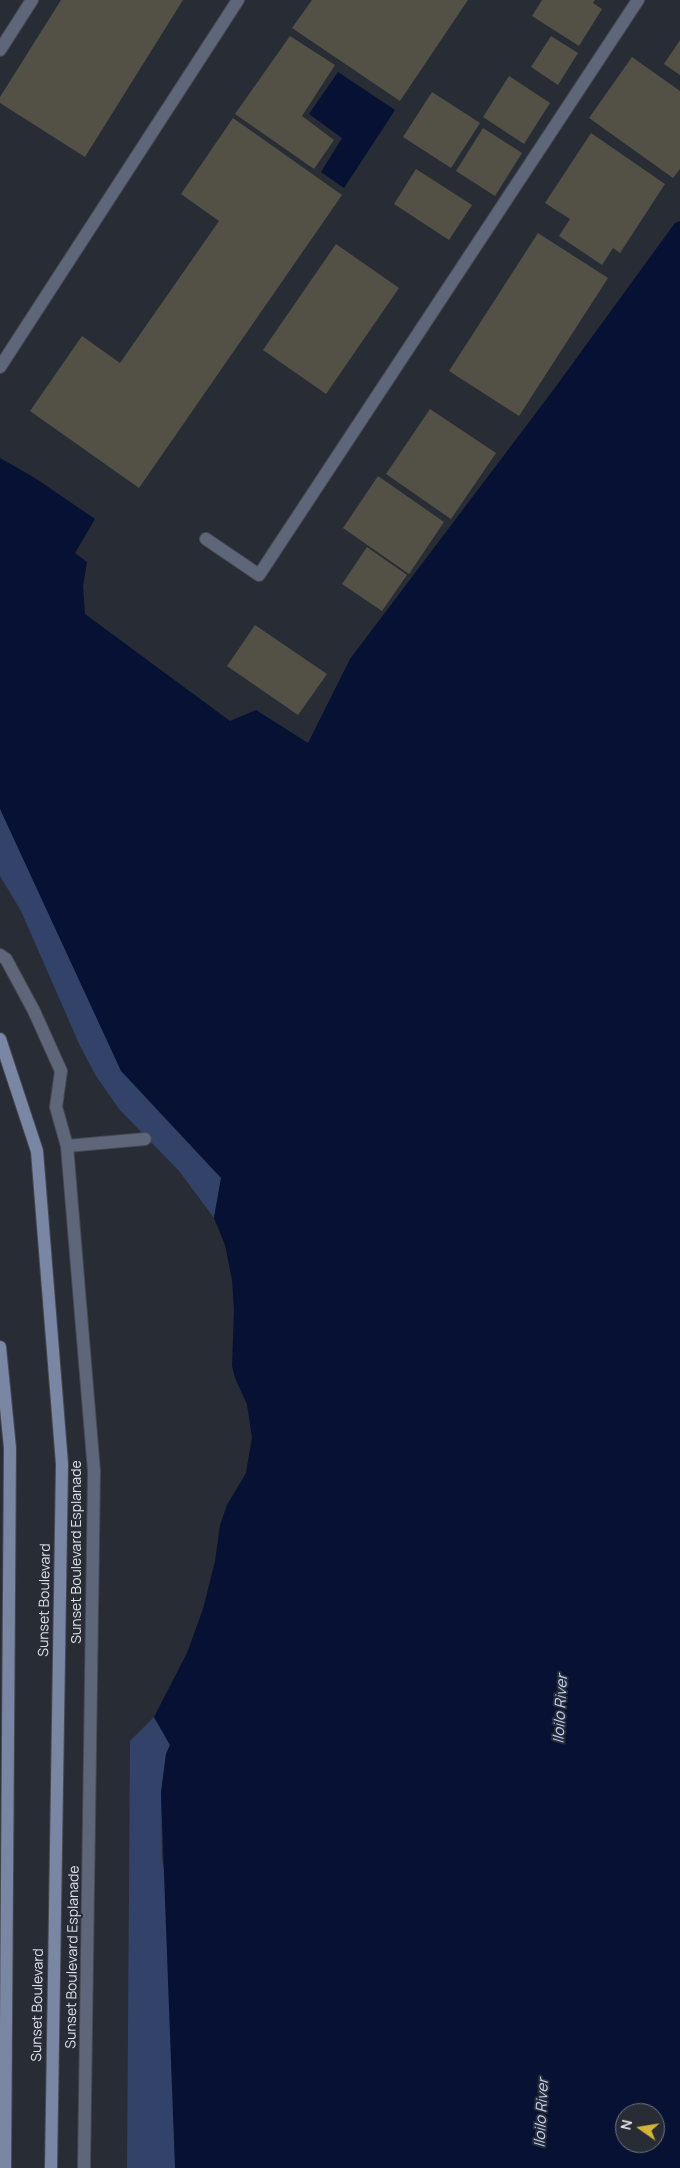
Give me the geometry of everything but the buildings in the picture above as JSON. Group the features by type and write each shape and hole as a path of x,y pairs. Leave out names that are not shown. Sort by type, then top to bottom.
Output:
{"main road":[{"name":"Sunset Boulevard","path":"0,1039 37,1150 62,1464 51,2168"},
{"path":"0,1347 10,1448 5,2168"}],"street":[{"path":"0,50 32,0"},
{"path":"0,367 238,0"},
{"path":"206,540 259,575 638,0"},
{"name":"Sunset Boulevard Esplanade","path":"0,955 6,959 34,1010 62,1070 56,1107 67,1146 94,1471 84,2168"},
{"path":"67,1146 145,1139"}],"shaded area":[{"path":"0,782 221,1178 214,1218 179,1171 119,1109 96,1076 80,1046 21,911 0,876"},
{"path":"154,1717 170,1745 166,1754 161,1793 162,1859 224,2168 127,2168 130,1741"}],"water":[{"path":"338,72 395,110 344,188 321,172 342,138 309,114"},
{"name":"Iloilo River","path":"680,221 680,2168 175,2168 161,1793 166,1754 170,1745 154,1717 187,1653 203,1609 215,1561 220,1525 227,1505 246,1473 252,1438 247,1404 235,1378 232,1366 234,1310 232,1280 225,1245 214,1218 221,1178 121,1071 0,809 0,458 35,478 95,519 75,553 87,562 83,586 85,614 230,721 256,710 308,743 350,659 554,389 675,223"}]}
